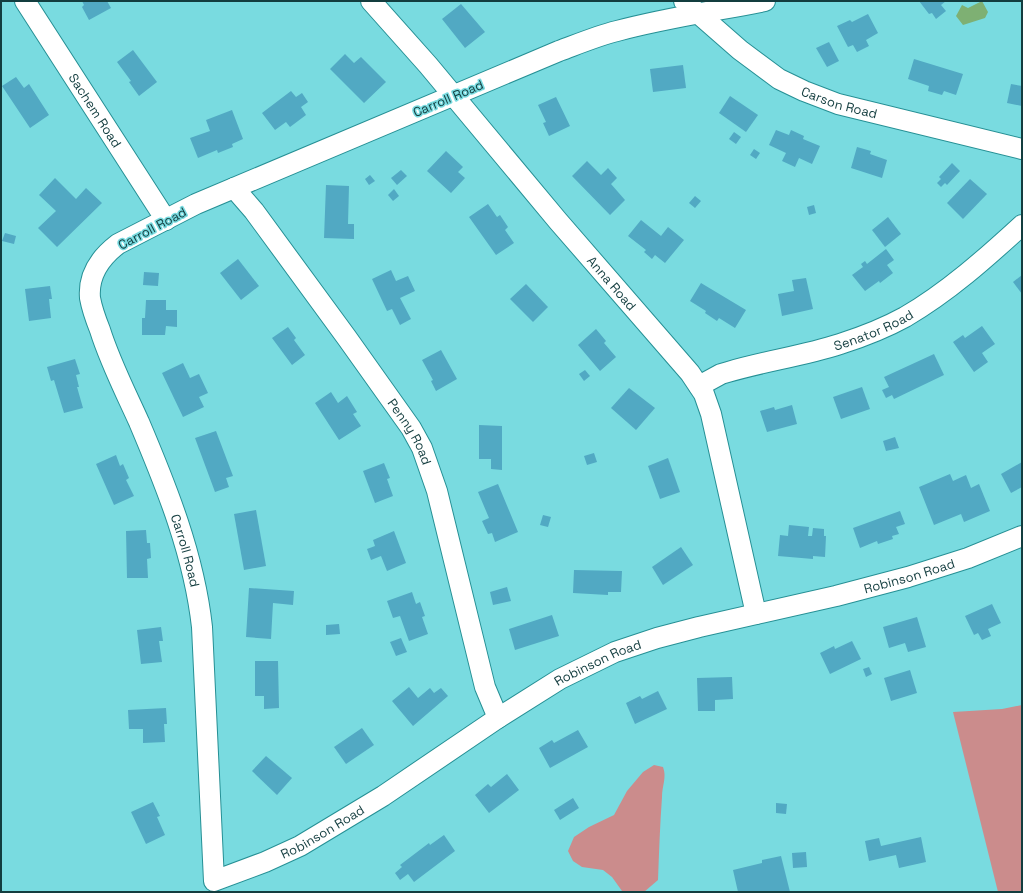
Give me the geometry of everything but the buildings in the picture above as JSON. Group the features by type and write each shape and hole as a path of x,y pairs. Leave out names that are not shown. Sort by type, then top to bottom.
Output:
{"street":[{"name":"Sachem Road","path":"24,1 166,220"},
{"name":"Anna Road","path":"372,1 454,95 558,221 699,386 708,403 711,414 756,614"},
{"name":"Carroll Road","path":"214,881 202,627 195,580 180,527 168,492 107,351 90,298 90,286 98,265 118,244 196,204 587,40 691,7 765,1"},
{"name":"Carson Road","path":"691,7 740,50 779,79 804,91 838,104 1022,149"},
{"name":"Penny Road","path":"234,188 254,211 347,338 411,428 422,448 437,491 485,687 498,718"},
{"name":"Senator Road","path":"699,386 709,379 728,372 841,344 904,317 946,290 1022,225"},
{"name":"Robinson Road","path":"214,881 265,862 300,846 384,796 498,718 560,679 628,647 671,634 836,596 938,568 968,558 1022,536"}],"shaded area":[{"path":"982,1 988,12 985,18 963,25 956,16 962,5 968,8"},
{"path":"1022,705 1022,892 998,892 953,712 1002,709"},
{"path":"654,765 663,767 665,774 661,807 658,880 644,892 625,892 622,891 612,877 603,870 582,867 573,861 568,851 574,837 589,827 614,815 627,791 643,772"}]}
